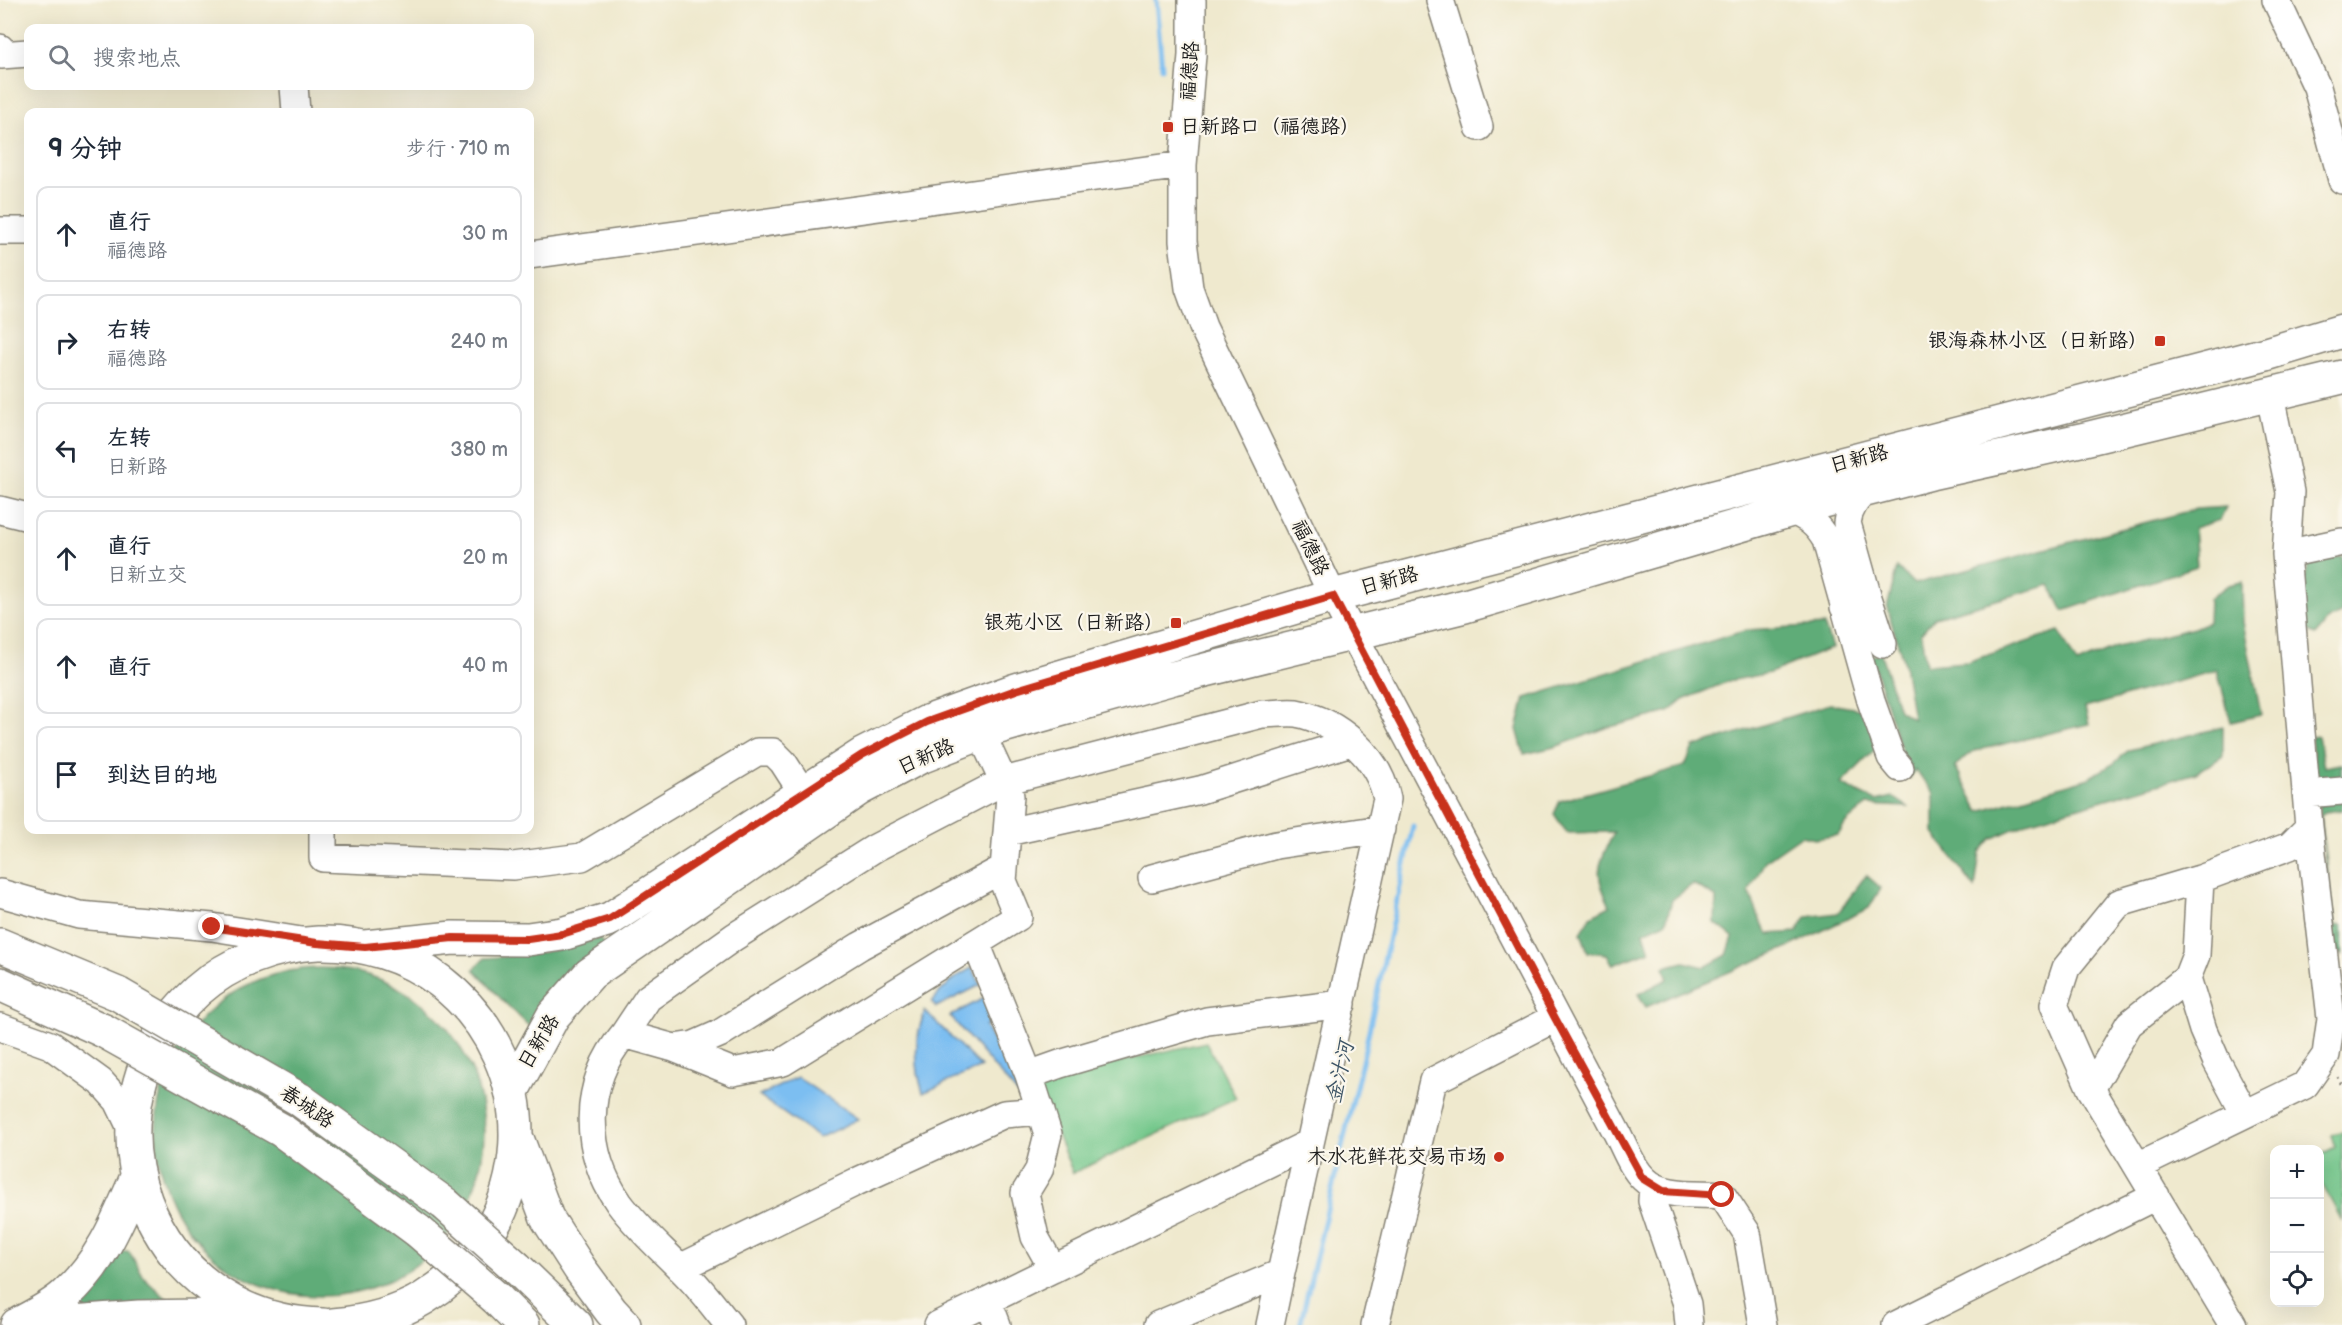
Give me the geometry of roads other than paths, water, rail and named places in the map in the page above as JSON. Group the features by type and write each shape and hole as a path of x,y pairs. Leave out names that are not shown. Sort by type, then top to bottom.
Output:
{"main road":[{"name":"日新路","path":"365,947 453,938 528,939 562,934 610,919 862,755 927,722 1016,690 1333,596 2266,354 2339,343"},
{"name":"日新路","path":"512,1091 553,1016 590,974 860,789 920,756 981,733 1173,678 1465,606 1868,489 2270,396 2339,343"},
{"name":"日新路","path":"1931,473 2339,343"},
{"path":"260,1315 218,1293 181,1262 153,1222 137,1177 132,1130 138,1090 147,1059 172,1018 206,984 247,959 278,949 317,943 365,947 411,963 451,990 483,1025 495,1046 512,1091 517,1139 515,1162 501,1209 491,1230 461,1268 423,1298 402,1309 379,1317 333,1325"},
{"name":"春城路","path":"0,945 118,994 299,1100 445,1204 518,1268 576,1325"},
{"name":"春城路","path":"0,984 104,1030 281,1130 418,1231 496,1298 523,1325"},
{"path":"517,1139 547,1218 580,1269 624,1325"},
{"path":"17,1325 64,1297 94,1264 117,1225 137,1177"},
{"path":"67,1325 73,1322 139,1317 260,1315 308,1325 323,1325"}],"street":[{"name":"福德路","path":"1192,0 1192,55 1183,165 1183,241 1189,288 1203,327 1333,596 1555,1018 1642,1178 1653,1186"},
{"path":"1440,0 1479,127"},
{"path":"2276,0 2317,87 2342,180"},
{"path":"0,53 24,52"},
{"path":"294,90 296,108"},
{"path":"534,254 1183,165"},
{"path":"0,231 24,231"},
{"path":"2138,1166 2305,1085 2335,1043 2331,1018 2332,941 2309,827 2286,554 2290,492 2270,396"},
{"path":"1868,489 1857,498 1849,511 1847,523 1856,603 1871,701 1891,757 1900,768"},
{"path":"0,510 24,516"},
{"path":"1790,510 1806,516 1820,529 1856,603 1883,645"},
{"path":"2286,554 2342,542"},
{"path":"729,1325 619,1203 602,1171 595,1143 591,1111 596,1082 615,1044 648,998 734,937 875,848 1004,781 1262,714 1295,713 1330,726 1367,754 1384,782 1387,799 1270,1325"},
{"path":"624,1034 674,1048 733,1072 783,1062 1018,917 1003,881 1010,796 981,733"},
{"path":"1007,832 1200,790 1351,742"},
{"path":"323,834 323,858 513,866 582,857 757,752 773,752 783,762 803,793"},
{"path":"2306,794 2342,791"},
{"path":"2233,1325 2091,1089 2054,1005 2066,968 2119,903 2200,879 2290,846 2309,827"},
{"path":"1152,878 1276,845 1381,829"},
{"path":"674,1048 694,1045 720,1034 860,946 1004,868"},
{"path":"2091,1089 2129,1024 2187,978 2196,956 2200,879"},
{"path":"0,893 79,915 212,927 317,943"},
{"path":"976,943 1029,1075 1048,1134 1039,1170 1025,1193 1035,1237 1053,1269"},
{"path":"2187,978 2208,1040 2245,1114"},
{"path":"1029,1075 1207,1021 1342,1004"},
{"path":"1375,1325 1433,1081 1555,1018"},
{"path":"0,1026 50,1045 101,1082 118,1101 132,1130"},
{"path":"680,1268 856,1182 1004,1114 1041,1111"},
{"path":"938,1325 993,1313 1053,1269 1310,1143"},
{"path":"1689,1325 1687,1304 1652,1201 1653,1186 1663,1191 1722,1195 1747,1233 1763,1325"},
{"path":"1896,1325 2156,1196"},
{"path":"1158,1325 1281,1273"}],"water":[{"path":"972,968 981,985 936,1007 932,1002 940,991 955,978"},
{"path":"986,997 997,1020 985,1026 994,1043 1006,1037 1027,1105 950,1016"},
{"path":"925,1011 981,1067 923,1093 918,1072 917,1042"},
{"path":"797,1077 858,1119 819,1138 759,1096"}],"waterway":[{"name":"金汁河","path":"1156,0 1162,68"},
{"name":"金汁河","path":"1300,1325 1365,1049 1413,826"}],"place":[{"name":"日新路口（福德路）","path":"1168,127"},
{"name":"银海森林小区（日新路）","path":"2160,341"},
{"name":"银苑小区（日新路）","path":"1176,623"},
{"name":"木水花鲜花交易市场","path":"1499,1157"}]}
